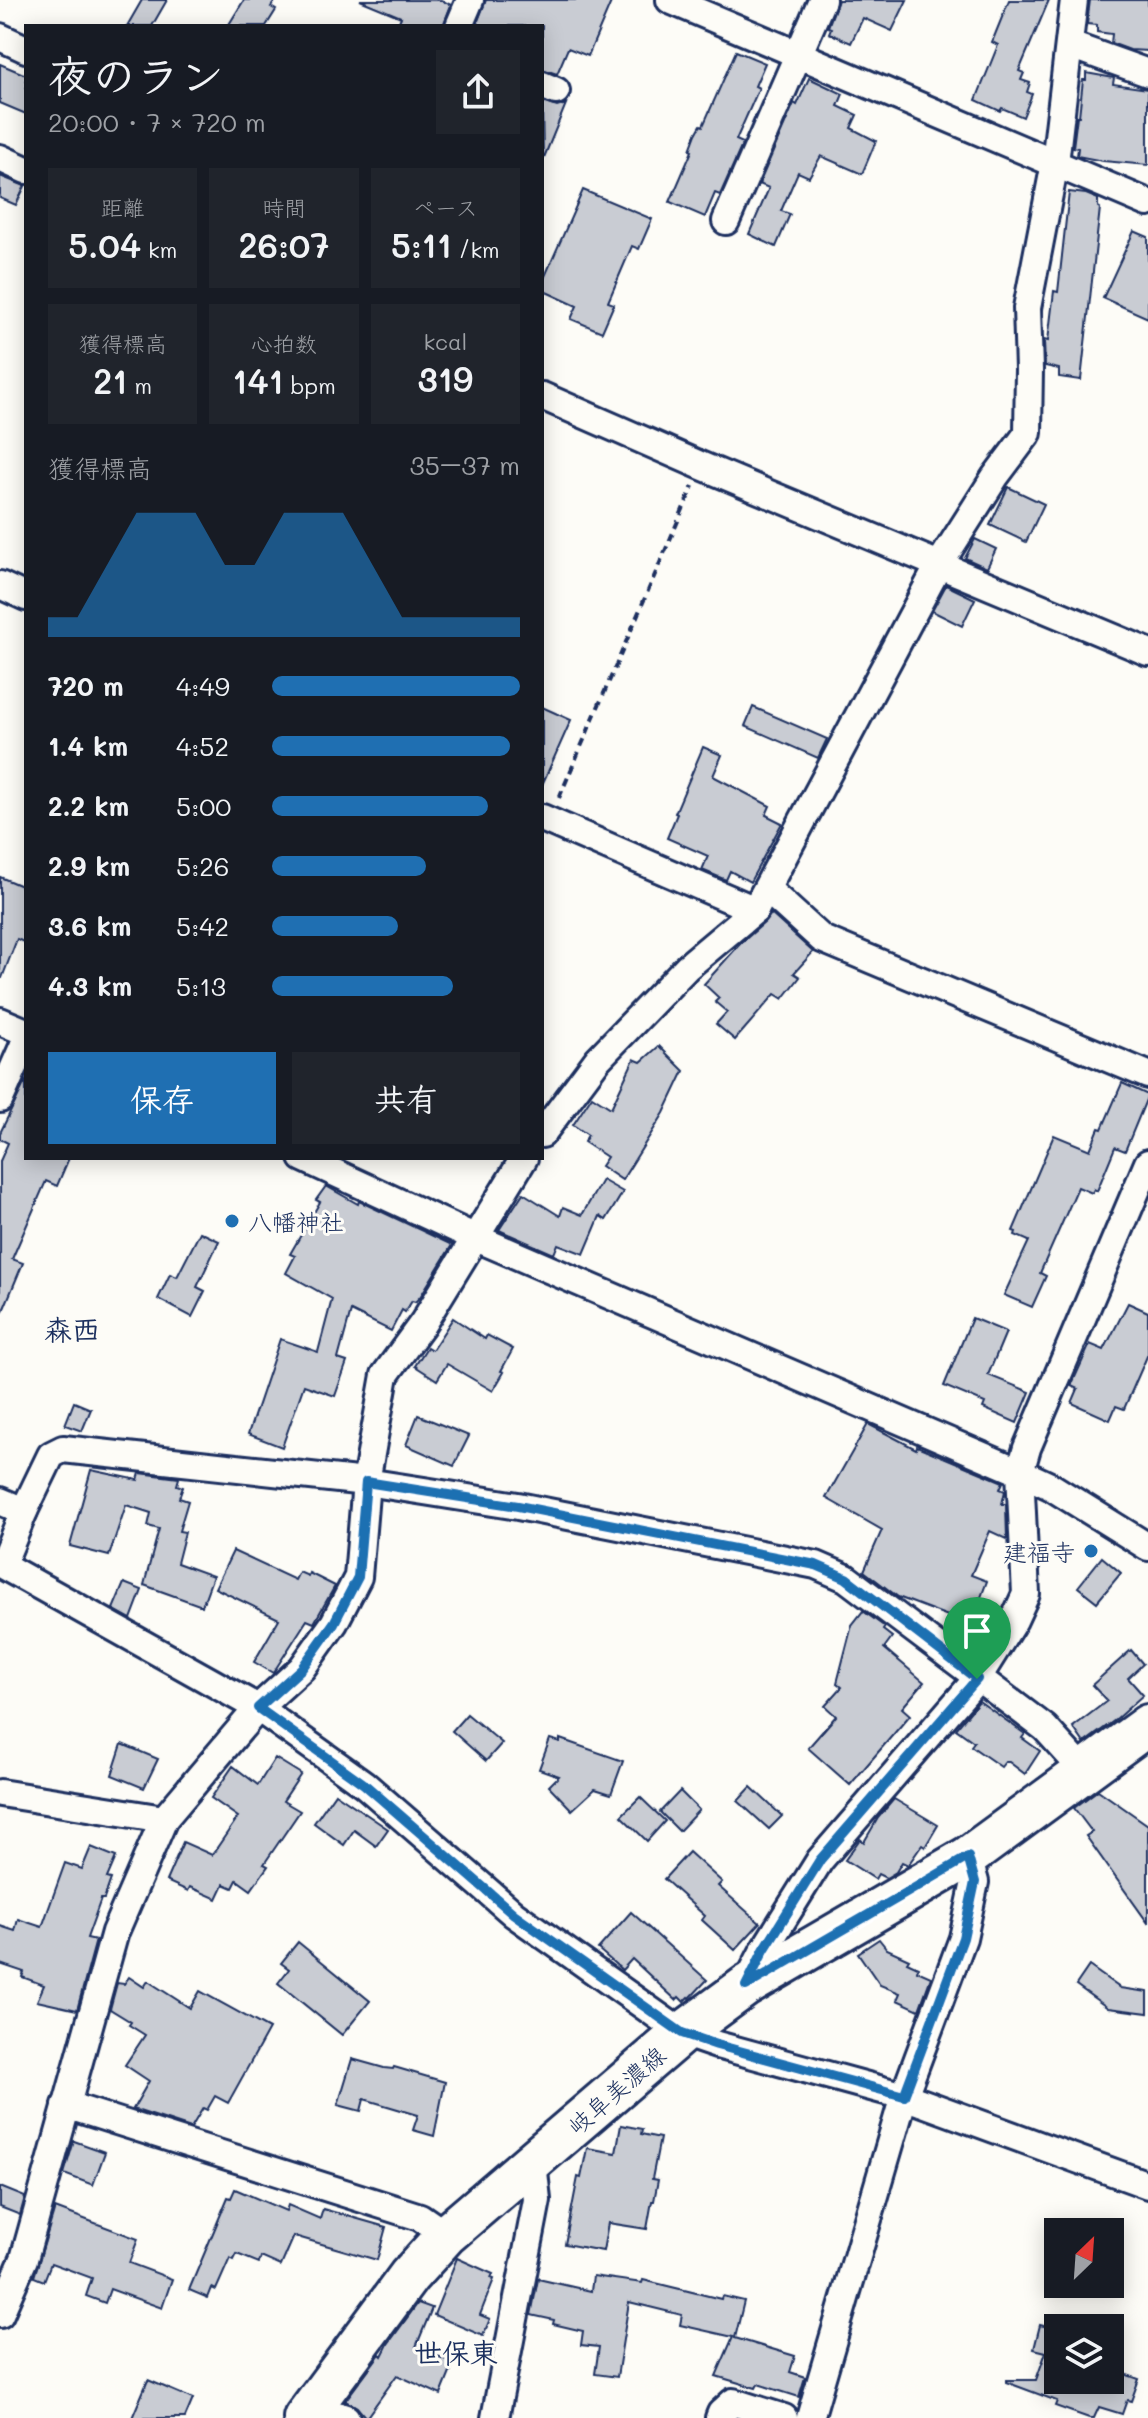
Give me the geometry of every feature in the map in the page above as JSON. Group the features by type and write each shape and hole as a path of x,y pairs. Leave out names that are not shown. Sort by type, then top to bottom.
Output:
{"main road":[{"name":"岐阜美濃線","path":"321,2414 409,2276 446,2235 682,2033 746,1986 968,1857 1148,1725"}],"street":[{"path":"460,24 470,0"},
{"path":"670,0 1148,203"},
{"path":"726,221 822,0"},
{"path":"544,1131 598,1059 687,967 761,900 939,565 995,477 1028,433 1027,308 1055,163 1074,0"},
{"path":"0,37 24,48"},
{"path":"1070,45 1148,73"},
{"path":"0,158 24,169"},
{"path":"544,397 1148,652"},
{"path":"0,585 24,596"},
{"path":"546,820 761,900 822,939 1148,1075"},
{"path":"0,1021 24,1031"},
{"path":"0,1099 24,1045"},
{"path":"307,1160 474,1237 1020,1472 1050,1486 1148,1547"},
{"path":"0,2314 24,2259 115,1932 164,1819 258,1708 302,1668 334,1623 358,1577 366,1482 385,1375 423,1323 523,1160"},
{"path":"746,1986 764,1950 820,1860 977,1679 1014,1620 1026,1594 1020,1472 1027,1448 1148,1163"},
{"path":"1085,1772 1045,1728 846,1578 816,1565 518,1506 366,1482 63,1449 51,1455 12,1506 2,1565 258,1708 364,1784 514,1914 682,2033 904,2096 1148,2185"},
{"path":"0,1793 164,1819"},
{"path":"810,2418 904,2096 963,1938 975,1882 968,1857"},
{"path":"66,2105 420,2217 446,2235"},
{"path":"495,2418 537,2200 533,2162"},
{"path":"719,2418 733,2402 784,2418"}],"path":[{"path":"546,820 702,466"}],"building":[{"path":"142,0 167,0 153,24 128,24"},
{"path":"244,0 276,0 271,7 276,10 267,24 229,24"},
{"path":"360,0 441,0 451,5 444,24 398,24 401,17"},
{"path":"486,0 612,0 588,56 568,48 557,74 544,70 544,24 477,24"},
{"path":"838,0 907,0 892,31 863,18 851,43 829,33 831,28 828,27"},
{"path":"1009,0 1049,0 1019,71 1024,73 1021,80 1030,83 1027,92 1032,94 1023,117 976,100 998,45 992,42"},
{"path":"1090,0 1148,0 1148,51 1130,50 1111,43 1112,34 1097,32 1097,25 1087,24"},
{"path":"736,51 765,63 755,86 759,88 736,140 743,143 720,195 715,193 705,217 670,202 696,134 703,126"},
{"path":"0,64 24,74 24,113 0,103"},
{"path":"1086,73 1114,78 1113,84 1148,89 1148,165 1077,156 1078,148 1073,147"},
{"path":"809,78 843,94 838,106 857,115 851,128 876,141 862,174 821,156 809,177 798,172 781,211 790,214 776,247 749,234 769,188 759,184 794,103 797,105"},
{"path":"544,103 557,107 566,104 544,158"},
{"path":"0,176 24,186 16,205 0,198"},
{"path":"583,190 652,219 639,249 632,246 608,302 614,304 602,332 571,319 577,306 544,291 544,278"},
{"path":"1069,192 1098,199 1100,208 1081,380 1059,377 1059,369 1045,366 1044,340 1048,341 1054,291 1058,292"},
{"path":"1134,231 1148,237 1148,318 1103,298"},
{"path":"1008,487 1044,504 1026,542 990,525"},
{"path":"975,539 996,549 987,568 965,558"},
{"path":"946,585 975,599 962,626 932,611"},
{"path":"753,707 827,739 818,758 745,726"},
{"path":"544,708 571,720 544,781"},
{"path":"703,747 722,755 713,776 770,806 766,815 782,823 750,882 730,871 726,880 702,870 708,856 667,838"},
{"path":"0,877 24,887 24,942 17,939 0,978"},
{"path":"771,914 813,952 794,973 800,977 783,999 775,994 735,1040 716,1024 727,1012 715,1002 719,998 704,984"},
{"path":"659,1046 684,1071 664,1113 622,1180 601,1166 607,1157 584,1142 588,1135 573,1125 592,1096 611,1108 634,1059 641,1062"},
{"path":"1122,1083 1148,1095 1125,1151 1115,1147 1097,1191 1094,1189 1092,1193 1078,1187 1040,1273 1046,1276 1032,1307 1004,1295 1029,1241 1013,1231 1054,1135 1090,1150"},
{"path":"24,1084 24,1160 68,1160 57,1186 46,1181 12,1259 23,1263 0,1318 0,1161 8,1143 0,1139 0,1133"},
{"path":"602,1180 623,1192 606,1220 600,1216 584,1254 558,1244 554,1254 499,1230 523,1193 560,1216 563,1207 582,1215"},
{"path":"326,1186 358,1204 359,1201 452,1245 420,1297 412,1301 405,1312 402,1310 391,1331 351,1311 338,1359 347,1362 335,1396 304,1385 282,1447 248,1434 280,1339 318,1352 332,1299 286,1273 295,1256 290,1254"},
{"path":"200,1232 219,1241 197,1287 205,1291 192,1317 158,1299 170,1274 177,1277"},
{"path":"1128,1303 1148,1312 1148,1354 1124,1409 1116,1406 1110,1420 1072,1403 1078,1389 1071,1386 1090,1344 1104,1350"},
{"path":"453,1318 485,1339 487,1335 513,1349 493,1391 447,1364 437,1380 415,1366 427,1347 432,1350"},
{"path":"972,1318 1006,1332 988,1375 1030,1392 1017,1423 983,1408 985,1403 944,1386"},
{"path":"74,1402 91,1409 82,1431 65,1425"},
{"path":"418,1415 469,1436 454,1466 406,1445"},
{"path":"868,1424 916,1449 917,1446 1003,1482 1000,1489 1005,1491 1002,1504 1006,1504 1007,1539 990,1531 971,1575 987,1581 974,1616 988,1625 973,1648 947,1634 956,1619 898,1597 864,1571 882,1530 826,1498"},
{"path":"91,1470 138,1480 140,1473 179,1478 177,1485 183,1487 179,1498 188,1501 179,1531 185,1532 177,1563 213,1576 202,1606 144,1585 159,1529 148,1526 151,1513 126,1505 109,1556 70,1546"},
{"path":"233,1551 295,1580 299,1572 308,1576 309,1573 335,1586 314,1623 307,1620 273,1673 254,1662 279,1619 215,1588"},
{"path":"1102,1557 1121,1573 1097,1602 1078,1587"},
{"path":"124,1583 142,1590 131,1619 113,1609"},
{"path":"863,1611 885,1627 883,1630 892,1637 884,1648 924,1682 902,1708 910,1715 850,1785 808,1748 836,1716 825,1706 842,1687 837,1683 852,1625"},
{"path":"1131,1650 1143,1664 1128,1678 1143,1695 1084,1743 1073,1727 1107,1701 1092,1685"},
{"path":"979,1701 1025,1734 1022,1738 1040,1751 1025,1774 1009,1762 1001,1767 971,1746 974,1742 956,1729"},
{"path":"467,1714 502,1743 486,1761 452,1731"},
{"path":"550,1739 560,1742 560,1739 623,1761 611,1794 595,1789 572,1810 549,1786 559,1776 539,1769"},
{"path":"122,1744 158,1759 144,1788 112,1775"},
{"path":"275,1758 301,1774 283,1801 300,1811 264,1864 268,1866 251,1890 237,1880 233,1888 224,1884 217,1899 166,1881 183,1842 212,1855 238,1817 211,1798 233,1766 258,1785"},
{"path":"751,1787 782,1816 769,1829 738,1801"},
{"path":"1098,1790 1148,1825 1148,1923 1086,1836 1092,1832 1074,1808"},
{"path":"680,1791 699,1810 679,1831 660,1812"},
{"path":"335,1793 388,1829 376,1846 354,1830 344,1845 314,1823"},
{"path":"640,1797 665,1821 647,1841 621,1816"},
{"path":"894,1799 938,1825 925,1847 922,1845 908,1865 902,1862 896,1872 886,1878 878,1874 875,1879 845,1860 860,1839 864,1842"},
{"path":"91,1847 116,1857 107,1878 111,1879 104,1899 101,1899 87,1938 96,1940 77,2010 37,2001 44,1985 22,1977 24,1972 0,1964 0,1926 15,1931 18,1919 42,1927 65,1863 82,1869"},
{"path":"689,1852 722,1882 718,1886 760,1923 735,1950 702,1920 705,1916 664,1879"},
{"path":"631,1912 707,1980 684,2002 679,1997 676,2000 632,1959 622,1970 598,1949"},
{"path":"879,1939 887,1949 909,1959 907,1962 918,1967 917,1971 931,1977 919,2010 897,2000 900,1993 880,1985 858,1953"},
{"path":"298,1942 370,2001 342,2035 278,1983 289,1969 281,1963"},
{"path":"1089,1966 1120,1988 1148,1992 1148,2013 1108,2008 1076,1985"},
{"path":"129,1977 144,1987 148,1981 190,2008 200,1991 269,2029 228,2103 215,2096 191,2128 133,2109 149,2081 125,2065 145,2035 110,2009 117,1983 124,1984"},
{"path":"352,2059 445,2082 434,2136 413,2130 418,2115 364,2099 361,2111 338,2105"},
{"path":"621,2125 642,2129 641,2134 660,2138 652,2179 658,2180 647,2229 608,2223 603,2251 565,2244 587,2148 616,2153"},
{"path":"74,2141 105,2152 93,2185 64,2174"},
{"path":"0,2187 25,2197 20,2215 0,2207"},
{"path":"235,2189 286,2211 288,2205 320,2219 323,2209 386,2227 377,2260 294,2236 281,2266 261,2257 259,2263 237,2254 234,2260 230,2258 216,2290 212,2288 208,2298 189,2290 228,2197 231,2198"},
{"path":"55,2208 138,2239 129,2263 172,2279 162,2308 110,2289 105,2303 86,2296 92,2278 51,2263 44,2281 34,2277"},
{"path":"457,2258 493,2274 491,2278 494,2279 480,2315 490,2319 483,2336 434,2315"},
{"path":"593,2276 642,2283 643,2280 721,2299 722,2296 744,2301 735,2338 795,2356 790,2372 805,2377 799,2397 758,2384 756,2388 716,2376 733,2337 680,2325 682,2315 629,2302 617,2377 595,2374 599,2347 581,2345 583,2331 531,2315 538,2279 591,2291"},
{"path":"418,2303 432,2308 416,2347 454,2363 441,2395 397,2375 366,2418 357,2407 345,2401 380,2354 382,2356"},
{"path":"1040,2325 1044,2326 1044,2352 1034,2349"},
{"path":"1044,2358 1044,2394 1124,2394 1124,2374 1139,2379 1131,2401 1127,2400 1122,2414 1099,2407 1094,2418 1055,2406 1057,2401 1006,2382 1036,2380"},
{"path":"148,2380 193,2399 185,2418 132,2418"}],"place":[{"name":"八幡神社","path":"232,1221"},
{"name":"建福寺","path":"1091,1551"}],"district":[{"name":"森西","path":"72,1329"},
{"name":"世保東","path":"456,2352"}],"route":[{"path":"366,1482 518,1506 816,1565 846,1578 977,1679 820,1860 764,1950 746,1986 968,1857 975,1882 963,1938 904,2096 682,2033 514,1914 364,1784 258,1708 302,1668 334,1623 358,1577 366,1482"}]}
